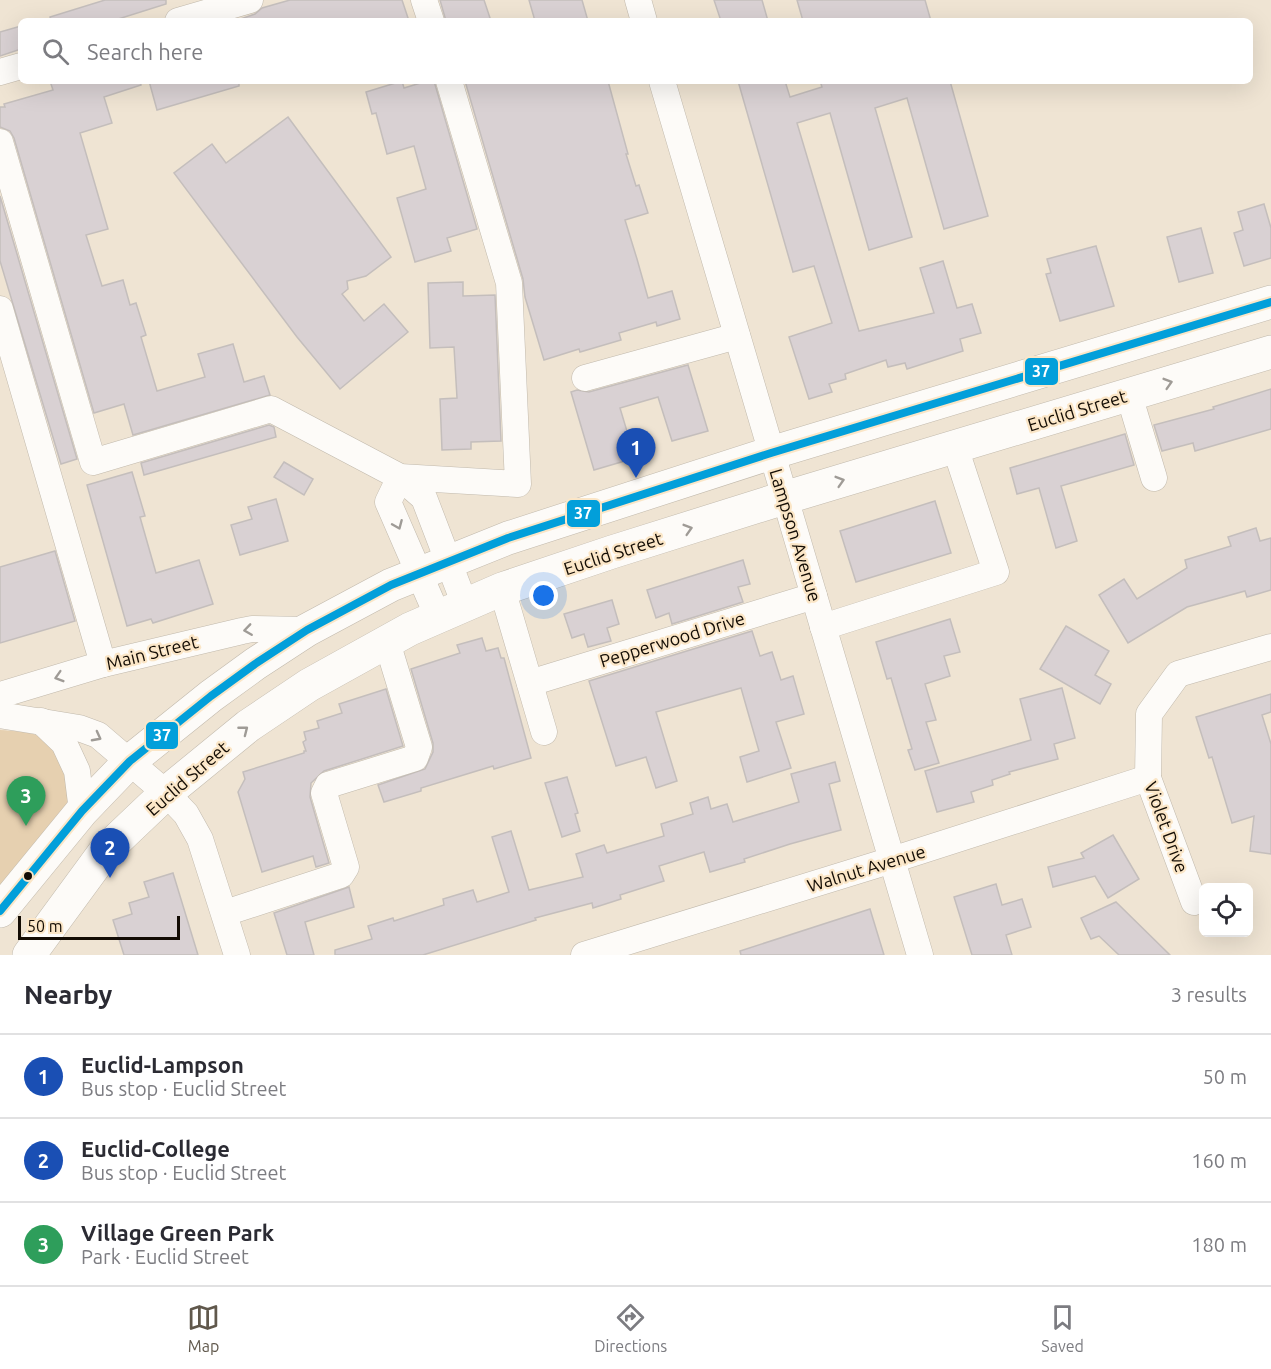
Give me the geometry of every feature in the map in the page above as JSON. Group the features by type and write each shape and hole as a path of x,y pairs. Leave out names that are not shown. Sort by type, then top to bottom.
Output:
{"main road":[{"path":"0,911 82,811 130,761 211,696 307,630 347,607 433,567 508,538 771,453 1271,302"},
{"name":"Euclid Street","path":"29,955 106,850 166,793 248,726 309,685 387,642 502,589 784,498 1271,352"}],"street":[{"path":"188,18 250,0"},
{"path":"424,0 430,18"},
{"path":"638,0 643,18"},
{"path":"0,72 18,67"},
{"path":"400,477 518,484 509,283 450,84"},
{"name":"Lampson Avenue","path":"663,84 920,955"},
{"path":"0,142 93,462 271,409 400,477 424,498 433,567"},
{"path":"0,309 103,664"},
{"path":"585,378 737,336"},
{"path":"1129,395 1154,478"},
{"path":"823,627 996,572 956,447"},
{"path":"400,477 388,502 433,567 452,611"},
{"path":"502,589 544,732"},
{"name":"Pepperwood Drive","path":"530,683 814,596"},
{"name":"Main Street","path":"0,694 103,664 252,629 307,630"},
{"path":"225,913 341,875 346,867 324,793 328,784 415,758 419,747 387,642"},
{"name":"Violet Drive","path":"1194,902 1148,778 1149,714 1178,674 1271,647"},
{"path":"0,715 79,728 98,735 166,793 186,814 200,839 237,955"},
{"path":"40,721 64,743 77,771 82,811"},
{"name":"Walnut Avenue","path":"584,955 1148,778"}],"shaded area":[{"path":"0,730 33,734 51,745 62,763 70,805 0,890"}],"building":[{"path":"105,0 166,0 166,4 122,18 50,17"},
{"path":"290,0 402,0 408,18 244,18 255,14 262,8"},
{"path":"440,0 484,0 490,18 445,18"},
{"path":"529,0 582,0 587,18 534,18"},
{"path":"714,0 762,0 767,18 720,18"},
{"path":"797,0 925,0 930,18 802,18"},
{"path":"18,27 18,50 0,56 0,32"},
{"path":"51,84 141,84 104,97 112,123 80,133 108,229 86,235 102,286 123,280 130,305 136,303 146,335 141,337 157,391 205,377 198,354 233,344 244,382 264,376 270,395 133,435 124,404 94,413 14,138 10,131 0,127 0,107 5,107 4,104 53,90"},
{"path":"150,84 239,84 239,86 157,110"},
{"path":"392,84 403,84 404,88 417,84 435,84 477,229 447,238 451,251 415,262 397,198 426,189 414,146 387,154 376,113 372,114 366,92"},
{"path":"466,84 609,84 628,154 626,154 636,186 639,185 648,213 625,220 648,298 672,291 680,319 657,326 656,322 619,333 621,340 580,352 579,349 544,360 525,297 523,279"},
{"path":"739,84 786,84 790,97 822,87 821,84 951,84 988,216 944,229 907,98 875,108 912,237 869,250 830,113 797,123 859,331 934,313 920,268 943,261 957,308 972,304 981,333 960,339 963,351 907,369 905,363 888,367 886,360 845,374 846,379 829,384 832,392 809,399 789,337 832,323 814,266 793,272"},
{"path":"288,117 391,257 366,276 347,281 348,289 342,294 364,321 384,304 408,332 340,389 297,337 174,173 212,144 226,163"},
{"path":"0,196 77,459 61,464 0,261"},
{"path":"1264,204 1271,228 1271,258 1244,266 1234,233 1243,230 1238,212"},
{"path":"1201,228 1213,273 1179,282 1167,237"},
{"path":"1096,246 1114,306 1060,321 1046,274 1051,273 1047,259"},
{"path":"463,282 463,296 495,295 501,441 471,442 471,449 442,450 440,399 457,398 454,347 430,348 428,283"},
{"path":"688,365 708,431 672,441 658,397 620,408 635,458 594,470 571,392 577,390 589,392"},
{"path":"1271,389 1271,429 1195,451 1193,443 1162,451 1154,425 1214,409 1213,407"},
{"path":"269,425 274,427 276,437 144,475 141,463"},
{"path":"1125,434 1134,465 1061,486 1077,541 1056,548 1039,488 1017,494 1010,468"},
{"path":"284,462 313,479 304,495 274,477"},
{"path":"132,472 145,516 140,517 156,573 199,560 213,604 153,623 151,619 127,626 87,485"},
{"path":"276,499 288,541 240,555 231,525 252,519 248,507"},
{"path":"935,501 951,553 856,582 840,531"},
{"path":"1256,528 1260,541 1271,538 1271,590 1247,597 1245,591 1187,607 1128,643 1099,595 1124,579 1137,599 1187,568 1185,560 1231,546 1228,537"},
{"path":"55,551 75,621 0,643 0,567"},
{"path":"743,560 750,584 738,587 743,602 672,624 669,613 656,618 647,590"},
{"path":"612,600 619,624 607,628 611,641 588,647 584,634 572,638 564,614"},
{"path":"950,619 960,652 944,656 950,676 925,684 936,720 926,722 939,763 915,770 908,750 912,749 891,678 887,679 876,642"},
{"path":"1066,626 1109,651 1095,675 1111,684 1100,704 1040,669"},
{"path":"752,631 760,656 772,652 781,680 793,676 804,714 776,722 791,768 747,782 740,757 759,751 741,688 656,712 677,781 656,788 646,757 616,766 589,681"},
{"path":"482,638 486,651 498,648 501,658 504,658 531,758 494,769 493,766 384,802 378,785 425,769 433,752 433,743 411,669 460,653 457,645"},
{"path":"1062,688 1075,738 1054,744 1058,759 1009,772 1010,774 992,780 993,785 971,792 974,802 937,812 925,771 1031,740 1020,699"},
{"path":"386,689 403,746 324,771 311,783 310,797 329,863 316,867 313,856 262,872 238,792 245,779 243,772 304,753 306,751 303,742 306,740 304,732 319,728 317,721 342,713 339,704"},
{"path":"1271,694 1271,712 1262,715 1271,744 1271,854 1250,851 1254,816 1232,823 1212,757 1209,758 1196,717"},
{"path":"835,762 840,781 829,784 841,830 790,844 744,859 745,862 710,872 704,852 659,866 664,881 620,895 621,899 593,908 592,903 535,918 536,920 423,955 335,955 335,950 372,939 368,926 393,918 394,921 444,905 443,899 473,890 477,902 509,892 492,837 511,831 529,890 583,877 576,854 604,845 607,853 664,836 661,824 693,814 690,803 708,797 711,809 727,804 733,822 799,802 791,774"},
{"path":"567,777 578,813 575,814 580,831 562,837 545,783"},
{"path":"1113,835 1139,879 1108,898 1095,876 1053,887 1048,867 1084,858 1081,853"},
{"path":"173,873 198,955 124,955 113,920 132,914 129,903 149,897 144,882"},
{"path":"996,884 1002,905 1022,899 1031,927 1006,935 1012,955 972,955 954,897"},
{"path":"349,887 354,907 305,922 314,955 287,955 274,913"},
{"path":"1116,902 1170,955 1119,955 1099,936 1091,939 1081,918"},
{"path":"870,909 884,955 741,955 740,951"}],"transit line":[{"name":"37","path":"0,911 82,811 130,761 255,664 307,630 391,585 508,538 771,453 1271,302"}],"place":[{"name":"Euclid-Lampson","path":"636,478"},
{"name":"Village Green Park","path":"26,826"},
{"name":"Euclid-College","path":"110,878"}]}
